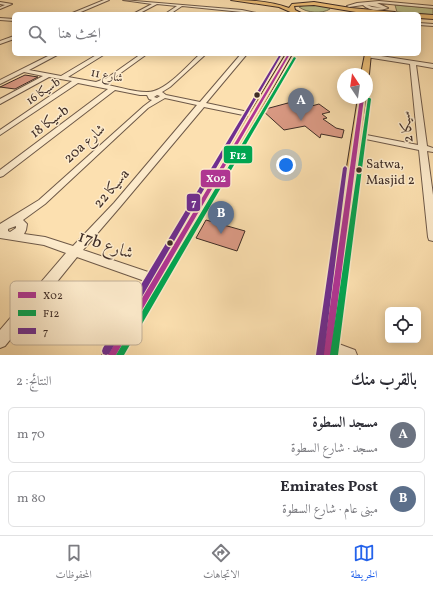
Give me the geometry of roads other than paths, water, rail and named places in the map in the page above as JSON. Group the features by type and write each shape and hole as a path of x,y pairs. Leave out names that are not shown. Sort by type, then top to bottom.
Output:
{"main road":[{"path":"233,0 295,12"},
{"path":"256,0 301,2"},
{"path":"261,0 353,6 381,12"},
{"path":"321,0 330,4 380,12"},
{"path":"295,12 291,7 301,2"},
{"path":"330,4 337,10 334,12"},
{"path":"421,18 433,19"},
{"path":"142,304 288,56"},
{"path":"366,68 368,56"},
{"path":"327,351 361,104"},
{"path":"112,355 118,345"}],"street":[{"path":"77,12 107,0"},
{"path":"125,0 245,12"},
{"path":"0,3 10,4 0,8"},
{"path":"373,5 376,3 433,7"},
{"path":"139,12 156,4"},
{"path":"353,6 365,4 383,6 386,8 378,9 367,7 365,4"},
{"path":"170,12 180,6"},
{"path":"215,12 220,9"},
{"path":"0,19 12,20"},
{"path":"421,24 433,25"},
{"path":"0,38 12,38"},
{"path":"0,43 12,38"},
{"path":"0,82 52,56"},
{"path":"62,78 99,56"},
{"path":"95,84 109,79 141,56"},
{"path":"157,97 201,56"},
{"name":"سيكا 22a","path":"50,281 117,205 242,56"},
{"path":"373,56 433,66"},
{"name":"سيكا 2","path":"412,56 411,63 433,236"},
{"name":"شارع 11","path":"23,70 253,115"},
{"path":"0,102 48,75"},
{"name":"سيكا 16b","path":"0,132 77,81"},
{"name":"سيكا 18b","path":"0,174 113,88"},
{"name":"20a شارع","path":"4,235 4,227 17,224 157,97"},
{"path":"356,135 433,150"},
{"name":"17b شارع","path":"0,222 17,224 45,241"},
{"name":"17b شارع","path":"4,235 45,241 156,280"},
{"name":"سيكا 22a","path":"0,341 10,329"},
{"path":"327,351 350,355"}],"place":[{"name":"مسجد السطوة","path":"301,121"},
{"name":"Satwa, Masjid 2","path":"359,170"},
{"name":"Emirates Post","path":"221,234"}]}
